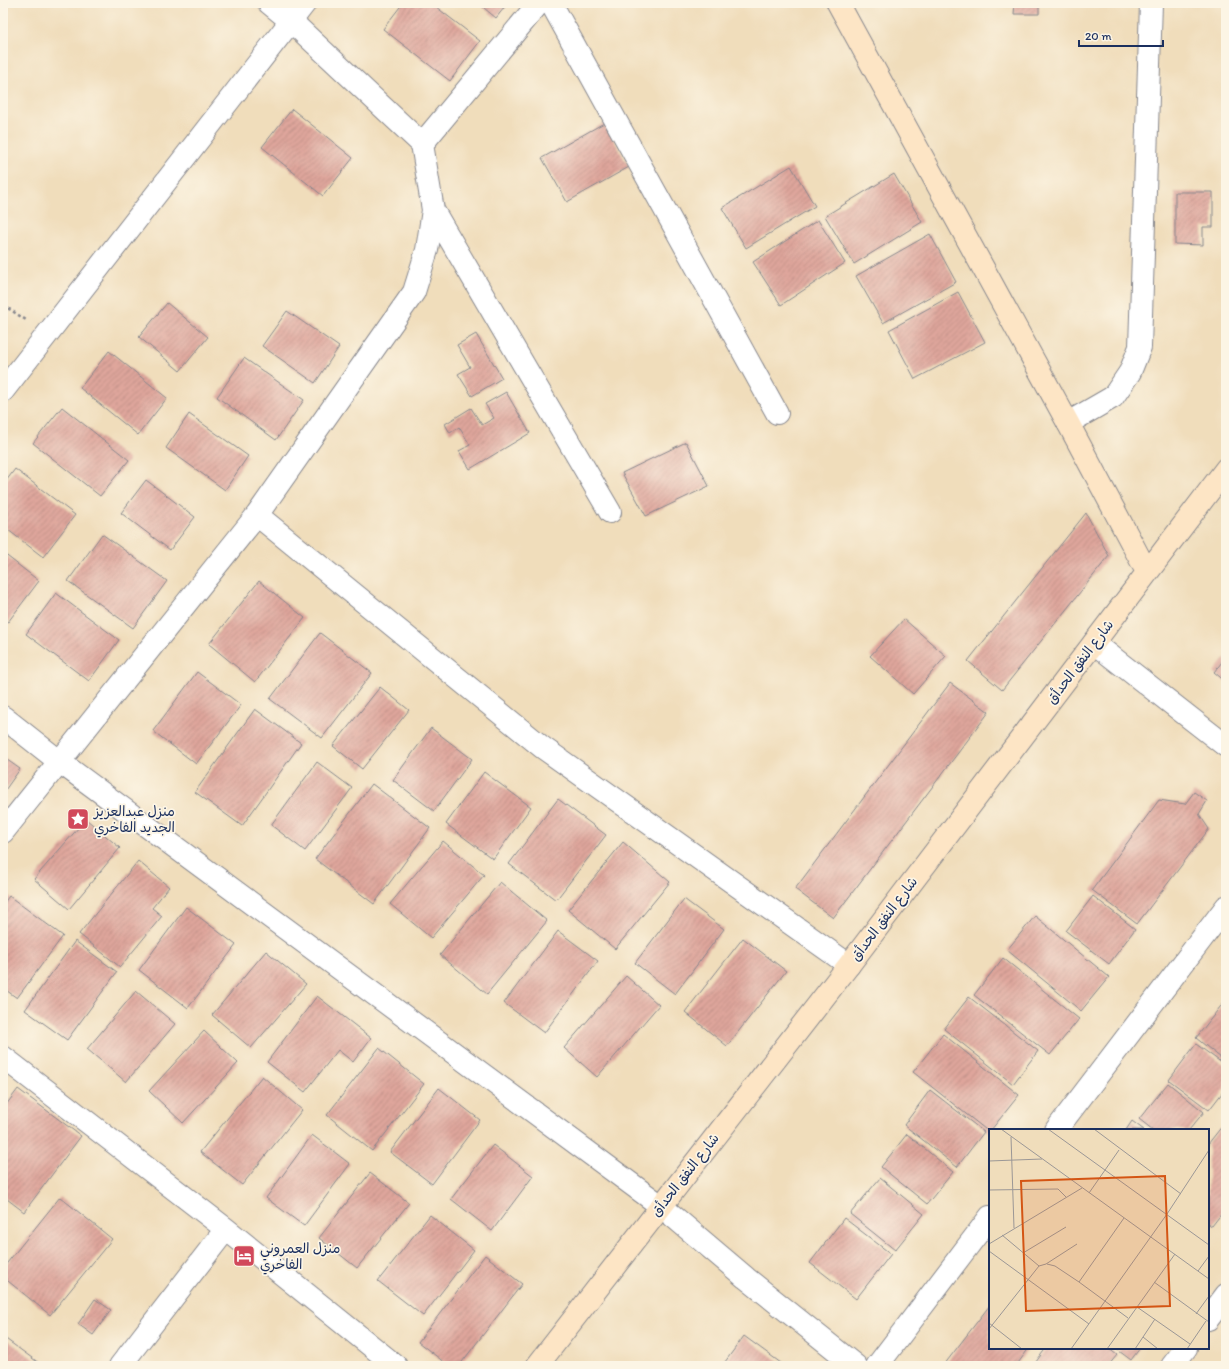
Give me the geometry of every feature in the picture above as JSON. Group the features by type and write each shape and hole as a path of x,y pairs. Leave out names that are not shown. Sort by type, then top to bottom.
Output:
{"main road":[{"path":"838,3 1068,423 1147,572"},
{"name":"شارع النفق الحدأق","path":"537,1366 849,965 1226,469"}],"street":[{"path":"3,832 257,515 414,292 427,250 433,210 422,144 291,21 269,3"},
{"path":"3,391 305,3"},
{"path":"422,144 539,3"},
{"path":"551,3 777,413"},
{"path":"1068,423 1113,397 1130,372 1140,347 1151,3"},
{"path":"433,210 610,512"},
{"path":"257,515 542,747 849,965"},
{"path":"1094,643 1226,746"},
{"path":"3,717 60,762 661,1206 746,1278 856,1366"},
{"path":"1057,1129 1226,907"},
{"path":"3,1057 226,1229 396,1366"},
{"path":"877,1366 989,1218"},
{"path":"120,1366 226,1229"},
{"path":"1209,1318 1226,1295"},
{"path":"1172,1366 1185,1349"}],"building":[{"path":"403,3 431,3 480,41 450,81 383,29"},
{"path":"478,3 508,3 496,18"},
{"path":"1015,3 1039,3 1039,14 1014,14"},
{"path":"292,109 353,158 323,196 262,147"},
{"path":"604,123 629,167 567,202 542,158"},
{"path":"791,166 815,206 746,248 722,208"},
{"path":"894,174 922,222 854,264 825,216"},
{"path":"1175,192 1213,192 1213,227 1203,227 1203,245 1175,244"},
{"path":"818,220 845,263 781,305 753,262"},
{"path":"930,234 956,282 883,323 856,276"},
{"path":"958,292 985,342 915,379 889,330"},
{"path":"167,303 208,337 180,371 139,337"},
{"path":"287,311 339,347 315,383 262,346"},
{"path":"476,334 502,378 472,396 458,374 470,367 457,345"},
{"path":"109,351 167,398 138,435 80,388"},
{"path":"244,358 304,400 276,440 217,397"},
{"path":"506,392 530,433 470,469 459,451 470,445 459,427 450,433 445,424 471,408 482,425 494,418 485,404"},
{"path":"62,407 129,460 100,496 33,443"},
{"path":"189,414 248,456 225,490 166,448"},
{"path":"686,442 709,486 646,516 622,473"},
{"path":"15,469 75,515 43,557 3,526 3,485"},
{"path":"146,480 195,517 170,550 121,513"},
{"path":"1086,513 1109,556 1002,690 968,661"},
{"path":"102,534 167,581 133,628 68,581"},
{"path":"3,553 39,581 8,622 3,619"},
{"path":"259,581 305,618 255,682 209,644"},
{"path":"56,593 119,640 89,681 26,634"},
{"path":"904,619 946,656 913,694 870,656"},
{"path":"320,633 372,673 322,738 270,699"},
{"path":"1226,657 1226,682 1214,672"},
{"path":"197,672 241,705 196,764 153,731"},
{"path":"950,683 989,712 833,918 795,889"},
{"path":"380,687 409,710 362,769 333,746"},
{"path":"255,709 301,743 242,826 195,792"},
{"path":"431,728 472,759 434,811 393,780"},
{"path":"3,757 20,769 3,793"},
{"path":"317,762 352,788 305,851 271,825"},
{"path":"484,772 531,807 493,859 446,824"},
{"path":"372,784 430,828 374,904 315,859"},
{"path":"1194,792 1207,801 1199,814 1209,829 1137,924 1092,890 1159,800 1185,804"},
{"path":"558,799 606,835 556,900 509,864"},
{"path":"86,819 120,848 69,909 34,879"},
{"path":"443,841 484,875 431,938 390,904"},
{"path":"623,842 670,882 615,949 568,910"},
{"path":"138,861 169,887 152,908 162,916 120,967 79,934"},
{"path":"500,882 547,921 487,994 440,955"},
{"path":"9,896 63,936 17,998 3,988 3,904"},
{"path":"1093,896 1135,929 1109,964 1066,931"},
{"path":"684,899 724,929 675,994 635,963"},
{"path":"186,907 236,945 188,1008 139,970"},
{"path":"1035,916 1109,977 1081,1011 1007,950"},
{"path":"558,931 598,961 544,1033 504,1003"},
{"path":"743,938 786,971 727,1046 685,1012"},
{"path":"75,941 117,972 67,1040 25,1010"},
{"path":"266,951 306,984 251,1048 212,1015"},
{"path":"1003,958 1079,1019 1050,1055 974,995"},
{"path":"626,976 659,1005 597,1077 564,1048"},
{"path":"136,991 175,1024 126,1082 87,1049"},
{"path":"317,996 371,1038 353,1062 338,1050 305,1092 267,1062"},
{"path":"969,997 1038,1051 1013,1084 944,1029"},
{"path":"1224,1002 1226,1004 1226,1062 1196,1038"},
{"path":"204,1031 238,1063 183,1123 149,1091"},
{"path":"943,1034 1019,1095 992,1129 989,1129 989,1132 913,1072"},
{"path":"1196,1044 1226,1066 1226,1088 1209,1110 1169,1080"},
{"path":"379,1048 424,1084 372,1151 327,1115"},
{"path":"262,1076 302,1110 242,1185 200,1152"},
{"path":"1168,1083 1204,1112 1190,1129 1152,1129 1139,1119"},
{"path":"439,1088 480,1120 432,1184 390,1152"},
{"path":"18,1089 81,1136 24,1212 3,1196 3,1109"},
{"path":"930,1090 984,1132 957,1167 904,1125"},
{"path":"1132,1121 1143,1129 1127,1129"},
{"path":"1223,1125 1226,1127 1226,1208 1212,1226 1209,1224 1209,1143"},
{"path":"907,1134 953,1172 927,1204 881,1167"},
{"path":"312,1135 350,1164 304,1226 266,1198"},
{"path":"493,1145 533,1176 492,1231 451,1199"},
{"path":"370,1173 409,1203 357,1268 319,1238"},
{"path":"880,1178 924,1214 895,1250 850,1214"},
{"path":"60,1197 112,1239 50,1315 3,1277 3,1268"},
{"path":"430,1215 474,1250 423,1316 378,1281"},
{"path":"844,1218 891,1254 856,1299 810,1263"},
{"path":"485,1255 522,1284 459,1366 449,1366 418,1342"},
{"path":"95,1299 111,1310 93,1335 78,1324"},
{"path":"989,1306 989,1349 1028,1349 1016,1366 944,1365"},
{"path":"744,1336 785,1366 722,1366"},
{"path":"3,1337 43,1366 3,1366"},
{"path":"1045,1349 1109,1349 1117,1355 1108,1366 1033,1366"},
{"path":"1116,1349 1139,1349 1131,1360"}],"place":[{"name":"منزل عبدالعزيز الجديد الفاخري","path":"78,819"},
{"name":"منزل العمروني الفاخري","path":"244,1256"}]}
